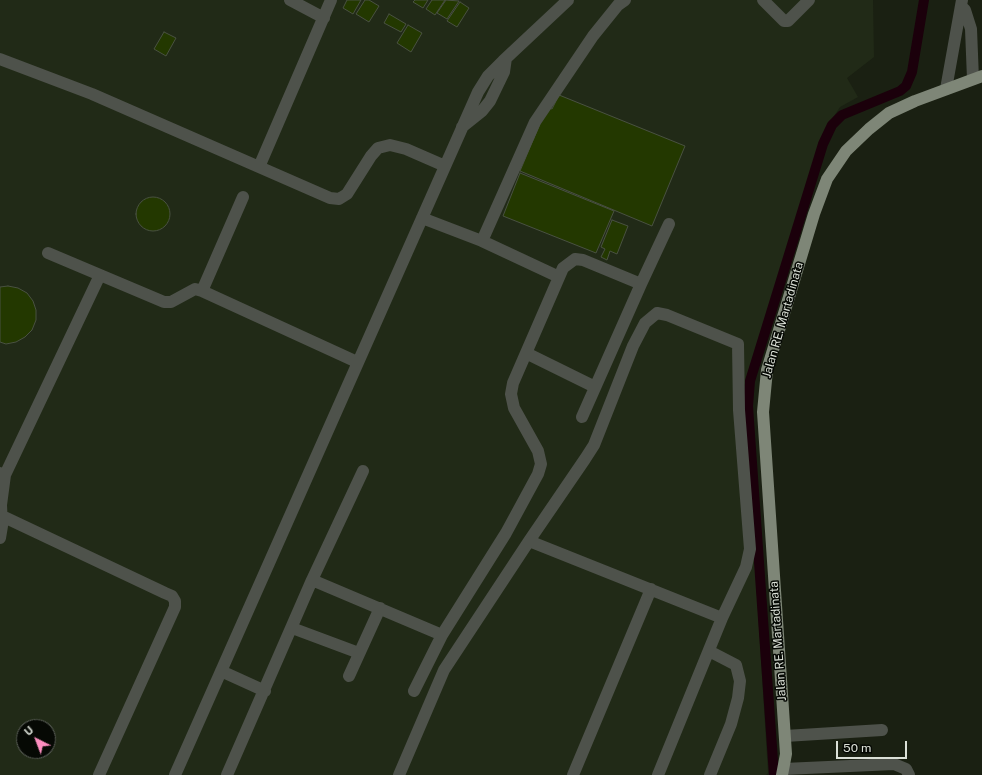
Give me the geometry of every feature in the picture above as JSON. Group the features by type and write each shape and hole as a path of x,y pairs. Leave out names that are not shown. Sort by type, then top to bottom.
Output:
{"main road":[{"name":"Jalan RE. Martadinata","path":"783,772 786,754 785,736 763,412 767,370 814,214 827,179 846,151 869,129 889,114 915,101 978,78"}],"lane":[{"path":"290,0 324,18"},
{"path":"260,167 331,0"},
{"path":"175,775 357,362 481,86 488,76 506,58 568,0"},
{"path":"482,241 535,122 593,36 618,6 625,0"},
{"path":"763,0 778,17 784,21 788,21 809,0"},
{"path":"961,3 967,15 971,29 978,78"},
{"path":"946,89 961,3"},
{"path":"0,59 92,94 330,198 339,199 347,194 370,156 378,148 390,145 406,149 445,166"},
{"path":"202,291 243,197"},
{"path":"422,218 482,241 559,277"},
{"path":"582,417 640,284 669,224"},
{"path":"48,253 164,302 171,302 195,289 202,291 357,362"},
{"path":"414,691 442,635 506,533 538,474 541,464 538,451 514,408 510,394 513,383 563,268 576,258 640,284"},
{"path":"0,538 3,474 100,274"},
{"path":"399,775 444,670 594,445 633,346 645,324 657,313 682,320 738,344 739,410 750,549 746,567 722,618 658,775"},
{"path":"526,353 595,387"},
{"path":"227,775 266,691 312,580 363,470"},
{"path":"2,516 172,596 175,601 175,607 99,775"},
{"path":"529,541 722,618"},
{"path":"312,580 442,635"},
{"path":"573,775 651,589"},
{"path":"349,676 380,608"},
{"path":"292,628 359,653"},
{"path":"709,651 736,665 740,681 738,698 731,724 710,775"},
{"path":"221,671 266,691"},
{"path":"785,736 882,730"},
{"path":"783,772 819,771 894,764 906,770 909,775"}],"shaded area":[{"path":"0,0 873,0 874,57 847,78 858,97 840,107 826,128 744,386 768,773 766,775 0,775"}],"building":[{"path":"347,0 361,0 353,14 343,8"},
{"path":"365,0 369,0 379,6 369,22 356,14"},
{"path":"415,0 428,0 423,8 413,2"},
{"path":"432,0 445,0 435,15 426,9"},
{"path":"446,0 459,1 447,19 437,13"},
{"path":"460,2 469,8 457,27 447,21"},
{"path":"389,14 406,24 401,32 384,23"},
{"path":"408,25 422,33 411,52 397,43"},
{"path":"164,32 176,38 166,56 154,49"},
{"path":"559,95 685,146 652,226 520,171 547,107 552,109"},
{"path":"520,173 614,211 596,253 503,216"},
{"path":"156,197 165,202 169,207 169,221 165,226 160,230 150,231 146,230 137,221 136,211 137,207 146,198"},
{"path":"612,220 628,226 617,254 610,251 607,260 601,257 605,249 601,247"},
{"path":"8,286 18,288 27,293 33,301 36,310 36,320 32,330 25,337 16,342 6,344 0,342 0,287"}],"waterway":[{"path":"774,775 748,406 750,381 823,144 832,125 842,115 900,91 906,86 912,72 924,0"}]}
